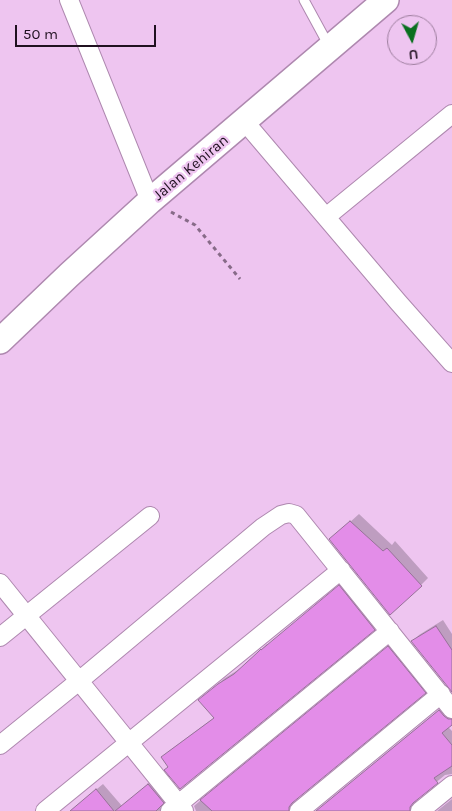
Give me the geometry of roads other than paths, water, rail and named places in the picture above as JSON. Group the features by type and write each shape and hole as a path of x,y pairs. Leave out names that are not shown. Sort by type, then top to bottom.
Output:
{"street":[{"path":"69,0 150,202"},
{"name":"Jalan Kehiran","path":"0,341 69,275 150,202 386,0"},
{"path":"326,217 452,114"},
{"path":"245,122 452,363"},
{"path":"0,745 263,528 281,514 289,513 296,516 341,570 452,709"},
{"path":"0,637 150,516"},
{"path":"45,811 341,570"},
{"path":"0,583 129,743 178,809 390,631"},
{"path":"299,811 440,694"},
{"path":"420,811 452,785"}],"lane":[{"path":"304,0 331,49"}]}
